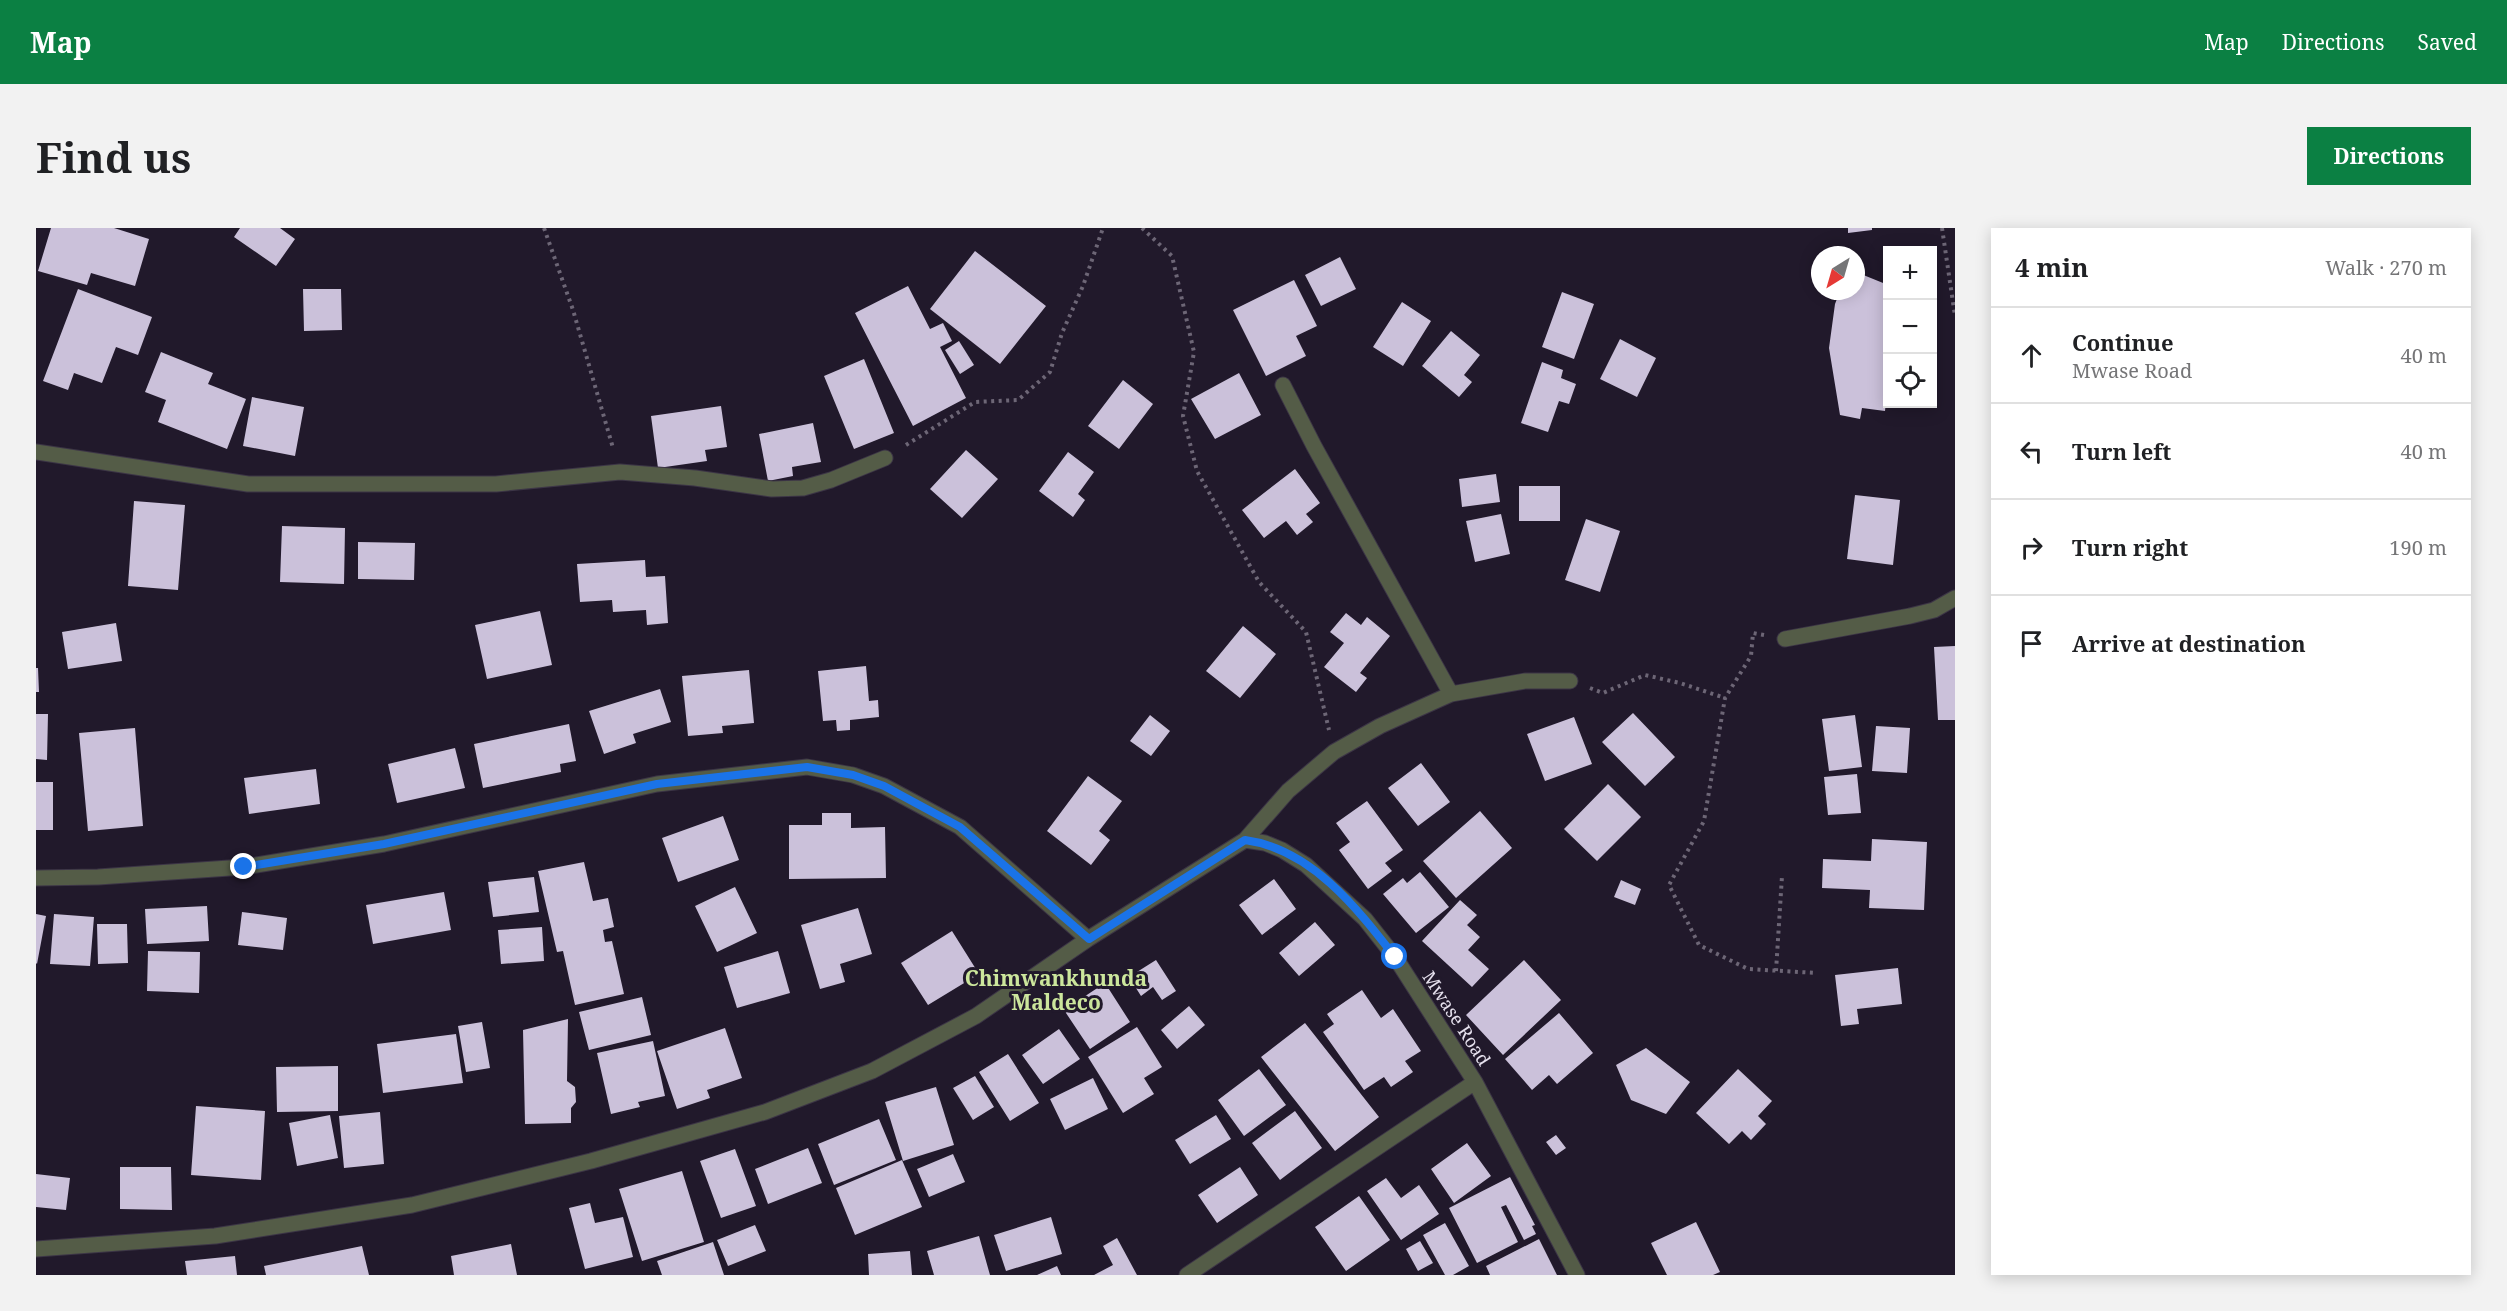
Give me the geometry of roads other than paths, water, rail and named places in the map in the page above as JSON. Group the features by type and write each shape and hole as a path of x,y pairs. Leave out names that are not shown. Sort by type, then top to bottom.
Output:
{"street":[{"path":"1283,385 1314,446 1451,694"},
{"path":"36,452 248,484 496,484 620,472 694,478 772,489 804,488 831,480 885,458"},
{"path":"1785,639 1910,616 1934,610 1955,598"},
{"path":"36,1249 215,1236 412,1205 591,1161 765,1112 872,1071 976,1016 1089,939 1245,840 1288,791 1335,752 1380,726 1451,694 1525,681 1570,681"},
{"path":"36,878 98,877 244,867 384,844 657,784 807,767 853,775 884,786 960,827 1089,939"},
{"name":"Mwase Road","path":"1245,840 1265,843 1282,850 1306,865 1365,919 1395,957 1475,1082 1577,1275"},
{"path":"1187,1275 1475,1082"}],"district":[{"name":"Chimwankhunda Maldeco","path":"1056,990"}]}
